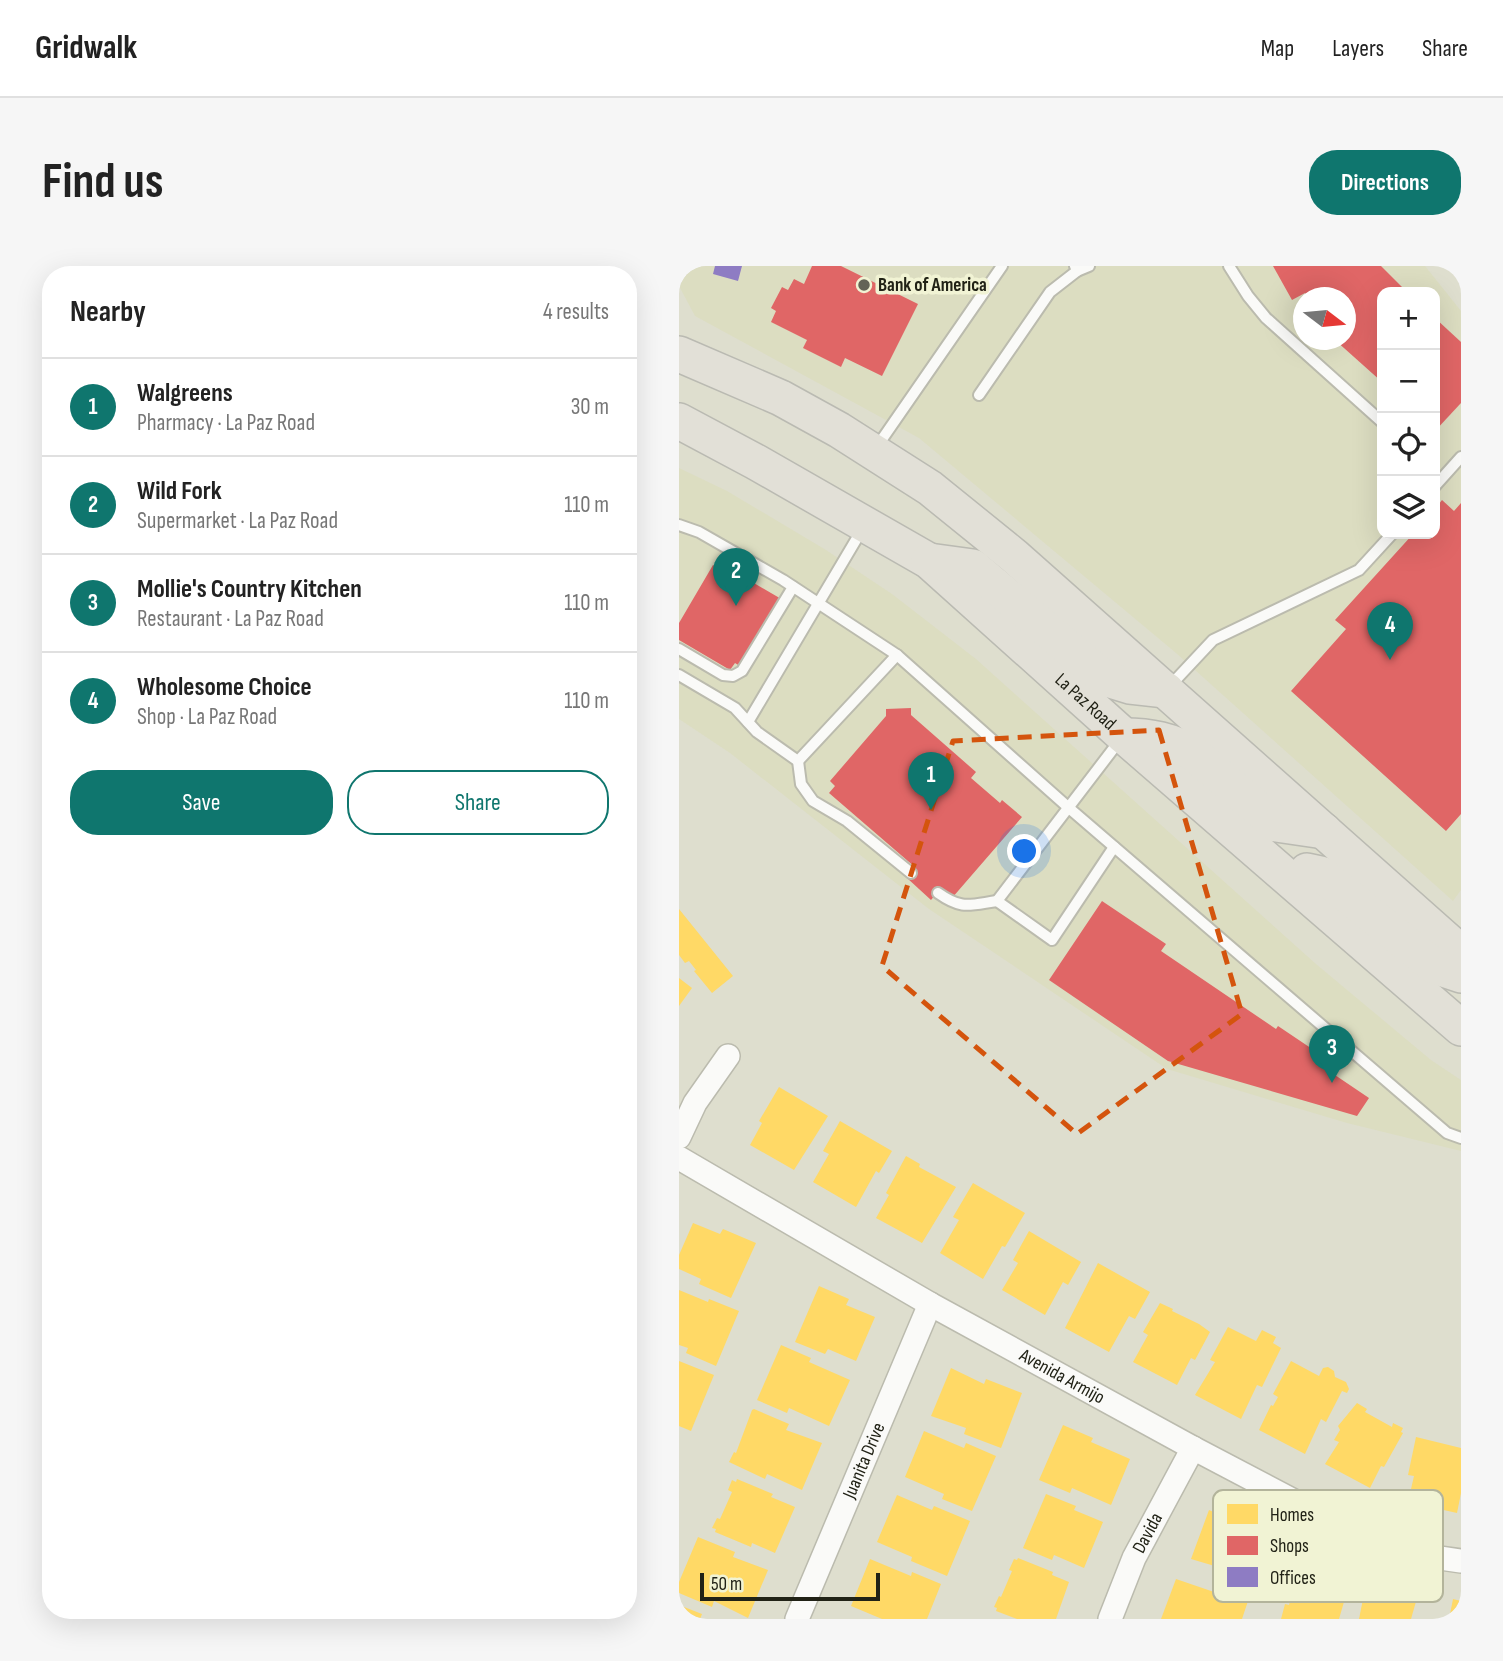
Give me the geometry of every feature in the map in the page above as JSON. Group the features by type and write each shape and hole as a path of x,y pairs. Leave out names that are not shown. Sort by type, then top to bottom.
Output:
{"main road":[{"path":"679,354 781,398 930,488 1014,556 1461,953"},
{"name":"La Paz Road","path":"679,421 929,561 1124,736 1461,1028"},
{"path":"929,561 973,567 1104,678 1130,686 1165,690"},
{"path":"1124,736 1145,736 1180,745 1276,824 1324,831"},
{"path":"1273,863 1321,874 1434,966 1461,975"}],"street":[{"path":"679,1137 695,1103 728,1056"},
{"name":"Avenida Armijo","path":"679,1158 930,1304 1273,1490"},
{"name":"Juanita Drive","path":"797,1619 930,1304"},
{"name":"Davida","path":"1110,1619 1134,1558 1193,1448"},
{"name":"Avenida Armijo","path":"1443,1559 1461,1561"}],"lane":[{"path":"874,452 1002,266"},
{"path":"979,395 1050,292 1076,269 1089,266"},
{"path":"1229,266 1266,318 1377,418"},
{"path":"1440,471 1461,457"},
{"path":"748,722 866,524"},
{"path":"679,525 699,532 793,587 897,655 1069,808 1447,1133 1461,1138"},
{"path":"1165,690 1213,640 1359,570 1387,539"},
{"path":"679,649 723,675 733,677 742,671 793,587"},
{"path":"798,761 897,655"},
{"path":"679,675 735,708 757,732 798,761 801,784 813,800 846,821 912,873"},
{"path":"997,901 1124,736"},
{"path":"938,893 963,906 997,901 1052,940 1114,847"}],"highlighted area":[{"path":"1159,730 1242,1014 1077,1134 882,966 953,741"}],"shaded area":[{"path":"679,266 1425,266 1461,311 1461,890 1453,901 1176,653 919,438 695,316 679,286"},
{"path":"679,468 727,491 826,550 892,594 976,659 1316,964 1431,1060 1461,1080 1461,1151 1347,1123 1167,1069 929,909 730,753 679,719"}],"building: Homes":[{"path":"679,909 733,976 712,993 689,961 685,963 679,955"},
{"path":"679,978 692,988 679,1006"},
{"path":"779,1087 828,1116 794,1170 750,1145 762,1123 759,1121"},
{"path":"840,1121 892,1151 879,1173 876,1171 856,1207 813,1182 829,1154 823,1151"},
{"path":"906,1156 920,1164 919,1167 956,1187 922,1243 876,1218"},
{"path":"973,1183 1025,1213 983,1279 940,1253 959,1220 953,1217"},
{"path":"693,1223 720,1234 723,1229 756,1243 731,1298 699,1284 701,1279 679,1269 679,1255"},
{"path":"1029,1231 1081,1262 1068,1285 1063,1282 1045,1315 1002,1290 1018,1263 1013,1260"},
{"path":"1098,1263 1150,1292 1135,1319 1129,1316 1109,1352 1065,1328"},
{"path":"819,1286 849,1299 846,1305 875,1317 856,1361 828,1349 825,1354 795,1342"},
{"path":"679,1290 739,1311 716,1366 686,1353 688,1348 679,1345"},
{"path":"1160,1303 1210,1332 1195,1360 1191,1358 1177,1385 1133,1362 1148,1335 1143,1332"},
{"path":"1228,1327 1256,1341 1262,1330 1276,1337 1273,1343 1281,1348 1262,1387 1257,1385 1241,1419 1195,1395 1215,1362 1210,1360"},
{"path":"781,1345 811,1358 809,1362 850,1380 829,1426 789,1408 787,1413 757,1400"},
{"path":"679,1361 714,1375 691,1431 679,1426"},
{"path":"1291,1361 1319,1376 1323,1368 1328,1367 1334,1371 1335,1377 1346,1382 1349,1389 1347,1393 1342,1391 1326,1422 1321,1419 1305,1454 1259,1430 1278,1397 1273,1394"},
{"path":"951,1368 984,1384 986,1379 1022,1393 1001,1448 964,1434 966,1428 931,1416"},
{"path":"1357,1403 1367,1409 1365,1412 1392,1427 1393,1423 1403,1428 1403,1433 1370,1488 1325,1464 1339,1442 1334,1440 1340,1430 1338,1426"},
{"path":"754,1409 789,1424 786,1430 822,1443 802,1490 767,1474 765,1479 729,1462 734,1452 736,1453"},
{"path":"1063,1425 1093,1438 1091,1442 1130,1459 1111,1505 1072,1488 1070,1493 1039,1480"},
{"path":"924,1431 964,1448 966,1443 996,1456 972,1511 942,1499 944,1494 905,1477"},
{"path":"1416,1437 1461,1448 1461,1493 1457,1513 1443,1510 1443,1490 1411,1490 1414,1476 1408,1475"},
{"path":"737,1479 773,1494 771,1497 795,1507 775,1553 752,1543 751,1547 715,1532 716,1529 712,1528 717,1518 720,1519 732,1492 728,1490 732,1480 736,1482"},
{"path":"1046,1494 1076,1506 1074,1510 1103,1522 1084,1568 1054,1555 1052,1560 1023,1548"},
{"path":"897,1495 932,1510 934,1506 970,1521 947,1576 911,1561 912,1557 877,1542"},
{"path":"1209,1510 1213,1512 1213,1566 1191,1559"},
{"path":"698,1537 735,1552 733,1557 768,1570 748,1618 714,1601 712,1607 679,1593 679,1582"},
{"path":"1018,1558 1053,1572 1052,1575 1069,1582 1056,1619 1017,1619 996,1611 997,1608 994,1607 1012,1571 1009,1570 1014,1559"},
{"path":"870,1559 911,1576 912,1572 941,1584 927,1619 882,1619 851,1606"},
{"path":"1176,1579 1213,1592 1213,1602 1248,1602 1242,1619 1161,1619"},
{"path":"1453,1599 1461,1601 1461,1619 1449,1619"},
{"path":"1290,1602 1344,1602 1339,1619 1281,1619 1285,1604 1289,1605"},
{"path":"1362,1602 1416,1602 1411,1619 1359,1619"},
{"path":"679,1605 702,1614 700,1619 679,1619"}],"building: Shops":[{"path":"812,266 841,266 918,304 882,376 845,358 841,367 803,348 807,340 771,322 776,311 771,308 782,287 788,290 794,279 804,284"},
{"path":"1273,266 1381,266 1402,287 1377,287 1377,378 1346,350 1356,350 1356,287 1293,287 1292,300"},
{"path":"1440,323 1461,342 1461,403 1440,426"},
{"path":"1442,500 1454,511 1461,503 1461,814 1446,831 1291,691 1346,629 1335,620 1408,539 1440,539"},
{"path":"713,565 740,580 742,576 783,600 743,668 735,663 730,670 679,640 679,623"},
{"path":"911,708 911,715 976,772 971,778 1000,803 1002,800 1022,817 952,898 941,888 931,900 907,878 916,868 829,793 835,786 830,781 886,716 886,709"},
{"path":"1102,901 1166,944 1161,951 1276,1029 1278,1026 1333,1063 1329,1071 1369,1098 1357,1116 1168,1061 1049,980"}],"building: Offices":[{"path":"715,266 742,266 738,281 713,274"}],"place":[{"name":"Bank of America","path":"864,285"},
{"name":"Wild Fork","path":"736,606"},
{"name":"Wholesome Choice","path":"1390,660"},
{"name":"Walgreens","path":"931,810"},
{"name":"Mollie's Country Kitchen","path":"1332,1083"}]}
